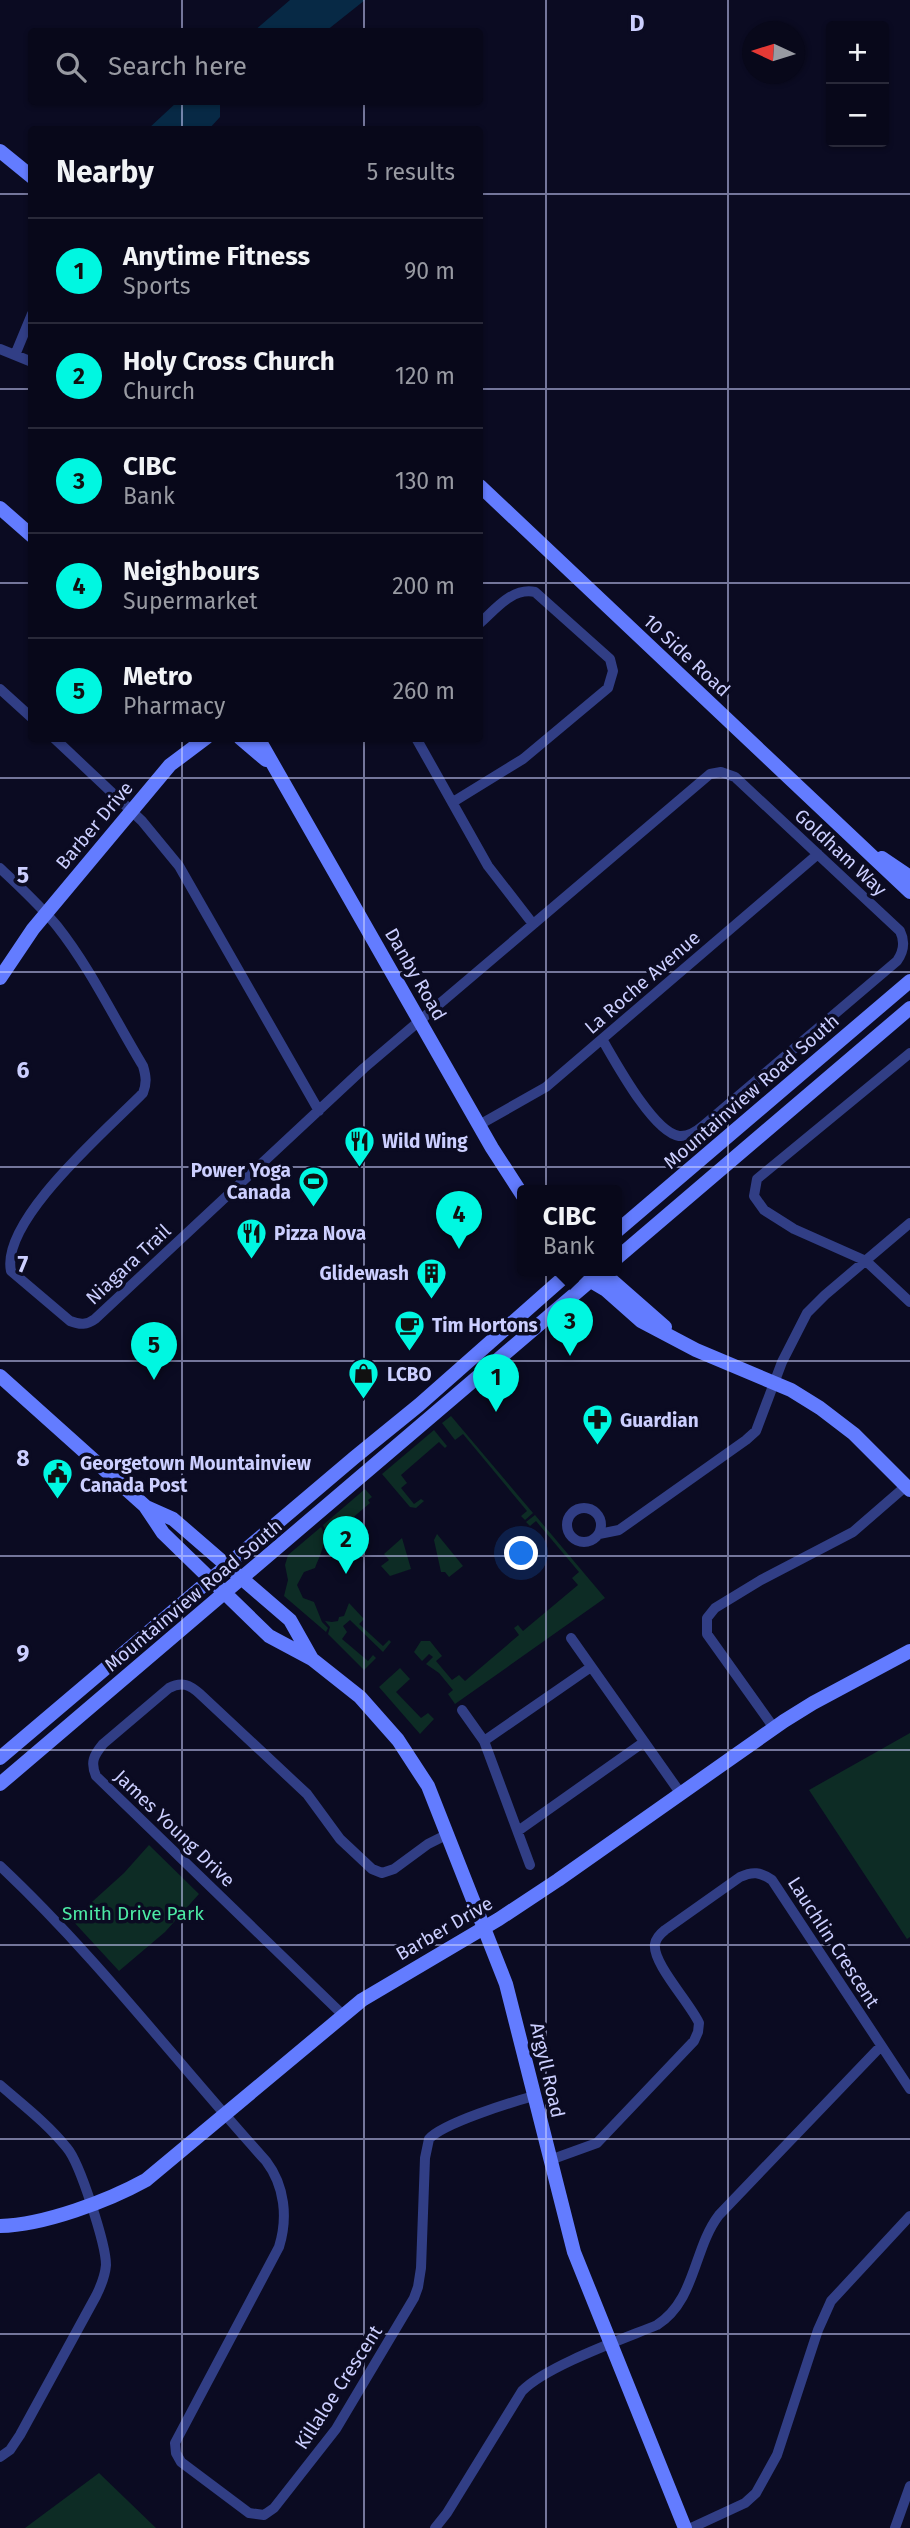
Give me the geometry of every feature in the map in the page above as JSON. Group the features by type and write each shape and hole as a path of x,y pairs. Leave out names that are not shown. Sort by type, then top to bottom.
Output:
{"street":[{"path":"0,150 28,174"},
{"path":"15,355 28,324"},
{"path":"0,349 28,360"},
{"name":"10 Side Road","path":"483,489 910,892"},
{"path":"0,508 28,532"},
{"path":"453,802 523,759 608,688 613,676 610,659 535,592 518,592 483,621"},
{"path":"0,689 28,714"},
{"path":"58,742 132,811 185,875 319,1111"},
{"name":"Barber Drive","path":"0,978 25,939 170,765 183,742"},
{"name":"Barber Drive","path":"170,765 201,742"},
{"name":"Danby Road","path":"244,742 277,771"},
{"name":"Danby Road","path":"260,742 479,1125 517,1186"},
{"path":"418,742 488,866 533,924"},
{"name":"Goldham Way","path":"421,1020 704,778 716,772 735,777 902,936 902,951 897,961 704,1125 687,1135 672,1133 648,1111 602,1039"},
{"name":"10 Side Road","path":"869,852 894,864 910,877"},
{"name":"La Roche Avenue","path":"479,1125 546,1087 818,854"},
{"name":"Niagara Trail","path":"0,868 46,913 75,951 143,1066 147,1084 134,1102 30,1200 9,1237 5,1252 11,1271 70,1321 84,1324 95,1319 364,1068 421,1020"},
{"name":"Mountainview Road South","path":"622,1227 910,981"},
{"name":"Mountainview Road South","path":"622,1254 910,1008"},
{"path":"910,1053 757,1179 754,1188 757,1203 778,1220 866,1261 910,1302"},
{"path":"599,1534 620,1530 756,1431 791,1342 807,1313 910,1223"},
{"name":"Mountainview Road South","path":"0,1758 568,1276"},
{"path":"582,1276 606,1290 640,1321 696,1350 808,1400 836,1419 908,1488 853,1532 752,1585 715,1608 706,1618 707,1634 774,1728"},
{"name":"Mountainview Road South","path":"0,1784 596,1276"},
{"path":"607,1276 648,1313 696,1350"},
{"name":"Argyll Road","path":"1,1378 145,1506 163,1533 269,1636 313,1659 360,1697 398,1740 428,1786 485,1928 512,2004 574,2252 685,2528"},
{"name":"Argyll Road","path":"145,1506 173,1519 290,1620 313,1659"},
{"path":"571,1637 681,1794"},
{"name":"Barber Drive","path":"0,2226 32,2222 90,2204 119,2194 146,2180 379,1988 485,1928 813,1703 910,1651"},
{"path":"484,1741 591,1667"},
{"name":"James Young Drive","path":"343,2015 96,1776 92,1763 95,1753 169,1688 181,1684 192,1687 201,1694 273,1761 307,1794 340,1839 372,1869 382,1873 394,1869 428,1844 448,1834"},
{"path":"462,1710 484,1741 530,1865"},
{"path":"518,1831 644,1742"},
{"path":"0,1866 64,1932 226,2115"},
{"name":"Lauchlin Crescent","path":"550,2160 597,2143 694,2041 699,2023 658,1959 654,1944 664,1930 751,1872 763,1874 772,1880 881,2046"},
{"path":"435,2528 522,2390 557,2369 668,2318 684,2297 706,2236 719,2215 881,2046 910,2089"},
{"path":"0,2085 69,2149 90,2204 106,2258 102,2284 20,2435 10,2450 0,2457"},
{"name":"Killaloe Crescent","path":"226,2115 278,2179 284,2202 282,2239 175,2443 181,2462 242,2509 264,2515 287,2494 336,2430 414,2298 420,2277 425,2158 429,2139 441,2130 534,2096"},
{"path":"691,2528 745,2503 757,2493 777,2455 818,2330 831,2301 910,2216"},
{"path":"895,2528 910,2486"}],"green space":[{"path":"451,1416 533,1513 525,1520 521,1516 527,1511 463,1434 455,1440 442,1423"},
{"path":"434,1430 447,1446 445,1448 439,1442 401,1475 407,1483 401,1488 414,1504 421,1499 424,1501 416,1508 410,1507 382,1474"},
{"path":"365,1489 372,1497 368,1500 370,1503 343,1526 349,1533 340,1540 328,1536 323,1525"},
{"path":"535,1515 605,1598 455,1704 448,1694 453,1690 439,1673 426,1664 433,1657 429,1654 422,1661 414,1652 421,1641 430,1641 442,1656 436,1661 452,1680 459,1675 465,1681 519,1635 514,1628 518,1625 523,1631 578,1585 572,1578 579,1572 536,1521 530,1526 526,1522"},
{"path":"321,1527 324,1542 315,1568 304,1572 297,1585 303,1598 314,1602 322,1622 328,1628 326,1632 284,1596 288,1580 285,1565 288,1555"},
{"path":"437,1534 463,1566 449,1577 445,1572 441,1572 434,1540"},
{"path":"402,1538 411,1569 390,1576 381,1566 389,1560 384,1554"},
{"path":"349,1603 364,1619 359,1624 383,1646 389,1640 391,1642 383,1652 350,1620 343,1626 347,1632 342,1639 368,1661 373,1655 376,1658 364,1670 328,1634 330,1627 325,1621 338,1621 339,1617 344,1616"},
{"path":"400,1668 410,1679 396,1692 421,1718 428,1713 434,1719 420,1734 379,1687"},
{"path":"910,1733 910,1937 907,1939 809,1790"},
{"name":"Smith Drive Park","path":"149,1845 199,1894 165,1932 119,1971 72,1920 124,1873"},
{"path":"99,2473 156,2528 25,2528"}],"water":[{"path":"290,0 365,0 330,28 257,28"},
{"path":"174,105 220,105 220,117 212,126 151,126"}],"place":[{"name":"Wild Wing","path":"359,1168"},
{"name":"Power Yoga Canada","path":"314,1208"},
{"name":"Neighbours","path":"459,1249"},
{"name":"Pizza Nova","path":"251,1260"},
{"name":"Glidewash","path":"432,1300"},
{"name":"Tim Hortons","path":"409,1352"},
{"name":"CIBC","path":"570,1356"},
{"name":"Metro","path":"154,1380"},
{"name":"LCBO","path":"364,1401"},
{"name":"Anytime Fitness","path":"496,1412"},
{"name":"Guardian","path":"597,1447"},
{"name":"Georgetown Mountainview Canada Post","path":"57,1501"},
{"name":"Holy Cross Church","path":"346,1574"}]}
